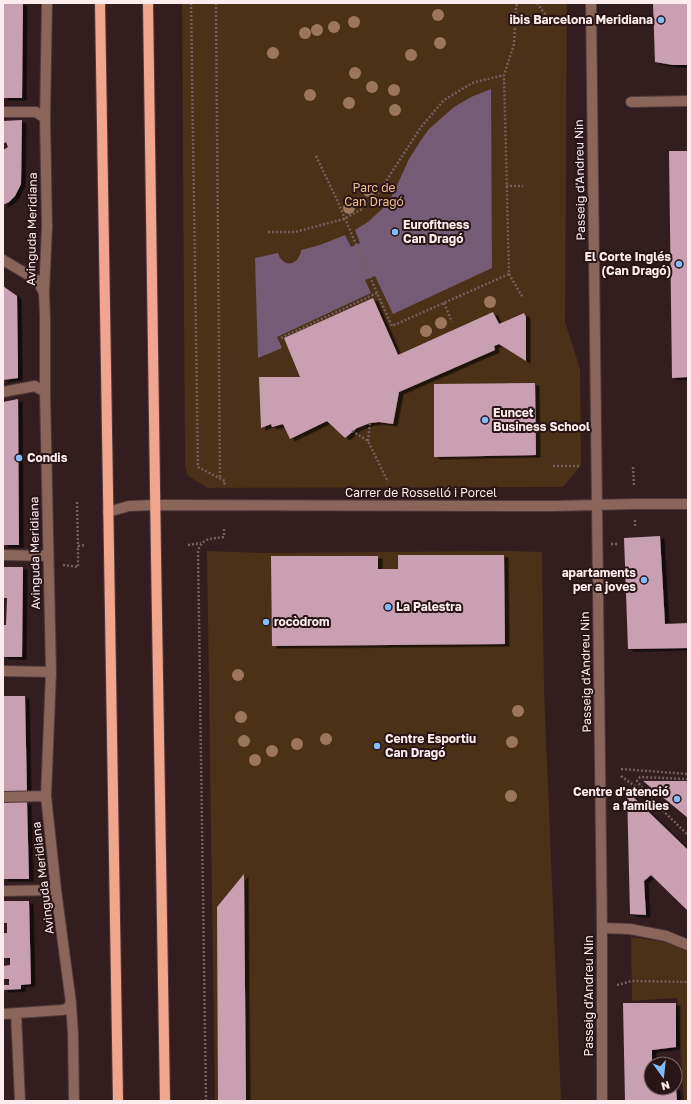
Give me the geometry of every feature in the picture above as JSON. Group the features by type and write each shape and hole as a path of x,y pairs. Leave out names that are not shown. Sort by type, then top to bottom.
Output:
{"main road":[{"path":"100,3 118,1101"},
{"path":"148,3 155,505 166,1101"}],"street":[{"name":"Avinguda Meridiana","path":"47,3 45,118 47,227 44,293 51,672 46,796 74,1034 74,1101"},
{"name":"Passeig d'Andreu Nin","path":"591,3 602,928 602,1101"},
{"path":"631,102 688,101"},
{"path":"3,112 36,112 45,118"},
{"path":"3,260 37,280 44,293"},
{"path":"3,392 35,386 45,392"},
{"name":"Carrer de Rosselló i Porcel","path":"155,505 415,506 688,504"},
{"path":"108,512 129,506 155,505"},
{"path":"3,556 48,556"},
{"path":"3,671 51,672"},
{"path":"3,797 46,796"},
{"path":"3,891 56,890"},
{"path":"602,928 627,928 666,936 688,945"},
{"path":"3,1014 62,1010 67,1008 71,1003"},
{"path":"16,1012 20,1101"}],"path":[{"path":"191,3 198,467 225,481 224,486"},
{"path":"216,3 220,479"},
{"path":"519,3 516,6 514,44 504,75 509,274 523,298"},
{"path":"537,3 548,18"},
{"path":"268,232 295,232 344,219 362,209 378,192 421,127 444,100 472,83 504,75"},
{"path":"316,156 337,200 347,226 392,326 509,274"},
{"path":"506,186 524,186"},
{"path":"281,338 377,293"},
{"path":"444,303 452,322"},
{"path":"368,441 370,423"},
{"path":"352,431 368,441 388,482"},
{"path":"553,466 581,466"},
{"path":"633,467 634,486"},
{"path":"63,565 78,566 77,502"},
{"path":"635,520 635,527"},
{"path":"188,545 200,544 208,539 224,537 224,529"},
{"path":"200,544 198,551 206,1101"},
{"path":"78,546 85,546"},
{"path":"621,769 688,774 687,779 640,777 638,781 649,797"},
{"path":"621,776 649,797 688,835"},
{"path":"617,985 632,982 688,982"}],"green space":[{"name":"Parc de Can Dragó","path":"182,3 567,3 565,322 580,369 581,465 563,487 208,488 188,476 185,467"},
{"name":"Centre Esportiu Can Dragó","path":"207,551 265,553 542,552 544,689 561,1101 215,1101"},
{"path":"631,937 678,944 688,951 688,1101 684,1101 683,1056 681,1056 677,998 632,1001"}],"shaded area":[{"path":"491,89 492,268 393,314 375,276 365,280 371,293 277,337 282,348 258,358 255,258 278,253 284,262 291,263 299,257 301,250 320,245 345,235 351,247 360,243 355,230 368,222 382,209 393,194 409,159 429,129 454,107 471,97"}],"building":[{"path":"3,3 23,3 22,98 3,98"},
{"path":"653,3 688,3 688,65 673,65 655,62"},
{"path":"22,120 21,184 15,196 3,205 3,150 8,147 6,142 3,144 3,121"},
{"name":"El Corte Inglés (Can Dragó)","path":"669,151 688,151 688,377 672,378"},
{"path":"3,286 17,296 18,378 3,380"},
{"path":"373,298 398,355 493,312 499,324 524,313 526,317 526,361 499,344 494,346 495,350 399,392 393,424 379,422 370,423 357,428 345,438 327,421 290,439 283,424 272,427 271,424 261,428 259,377 300,377 284,338"},
{"name":"Euncet Business School","path":"535,383 536,455 434,457 434,384"},
{"path":"18,399 19,545 3,545 3,402"},
{"name":"apartaments per a joves","path":"660,536 665,624 688,623 688,648 628,649 624,538"},
{"name":"La Palestra","path":"398,555 504,555 505,644 272,646 271,556 378,556 378,569 398,569"},
{"path":"3,567 23,567 22,657 3,657 3,625 6,625 7,598 3,598"},
{"path":"3,696 25,696 27,792 3,793"},
{"name":"Centre d'atenció a famílies","path":"643,781 688,781 688,818"},
{"path":"627,791 688,850 688,911 651,875 644,881 646,915 630,914"},
{"path":"3,802 27,802 29,879 3,879"},
{"path":"244,874 246,1101 218,1101 217,907"},
{"path":"3,901 29,901 31,984 21,985 21,989 3,990 3,985 9,985 9,979 3,979 3,966 10,965 10,958 3,958 3,933 7,933 7,923 3,923"},
{"path":"623,1003 676,1003 676,1047 652,1050 652,1056 643,1056 643,1096 677,1096 677,1101 625,1101"}],"place":[{"name":"ibis Barcelona Meridiana","path":"661,20"},
{"name":"Eurofitness Can Dragó","path":"395,232"},
{"name":"El Corte Inglés (Can Dragó)","path":"679,264"},
{"name":"Euncet Business School","path":"485,420"},
{"name":"Condis","path":"19,458"},
{"name":"apartaments per a joves","path":"644,580"},
{"name":"La Palestra","path":"388,607"},
{"name":"rocòdrom","path":"266,622"},
{"name":"Centre Esportiu Can Dragó","path":"377,746"},
{"name":"Centre d'atenció a famílies","path":"677,799"}]}
